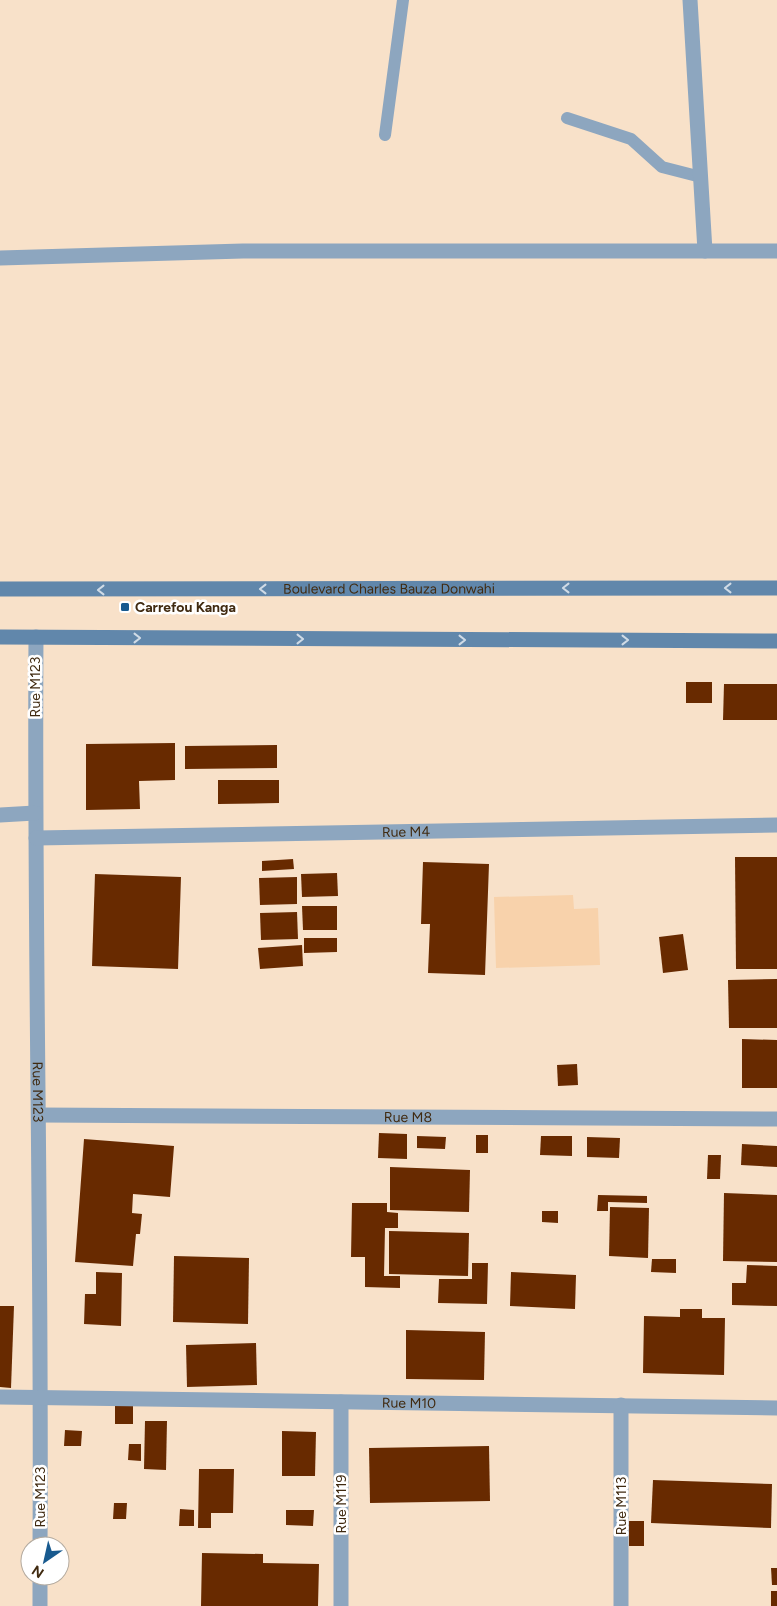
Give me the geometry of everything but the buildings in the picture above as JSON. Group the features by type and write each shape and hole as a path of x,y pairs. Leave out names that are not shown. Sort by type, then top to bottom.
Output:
{"main road":[{"name":"Boulevard Charles Bauza Donwahi","path":"0,589 777,588"},
{"path":"0,637 777,641"}],"street":[{"path":"690,0 705,251"},
{"path":"0,258 243,251 777,251"},
{"name":"Rue M123","path":"36,637 35,813 41,1397 40,1536"},
{"path":"0,815 35,813"},
{"name":"Rue M4","path":"36,838 777,825"},
{"name":"Rue M8","path":"39,1115 777,1119"},
{"name":"Rue M10","path":"0,1397 777,1408"},
{"name":"Rue M119","path":"341,1402 341,1606"},
{"name":"Rue M113","path":"621,1405 622,1606"},
{"path":"40,1586 40,1606"}],"lane":[{"path":"385,135 403,0"},
{"path":"567,118 631,138 662,167 701,177"}],"shaded area":[{"path":"573,895 574,909 598,908 600,965 496,968 494,897"}],"place":[{"name":"Carrefou Kanga","path":"125,607"}]}
